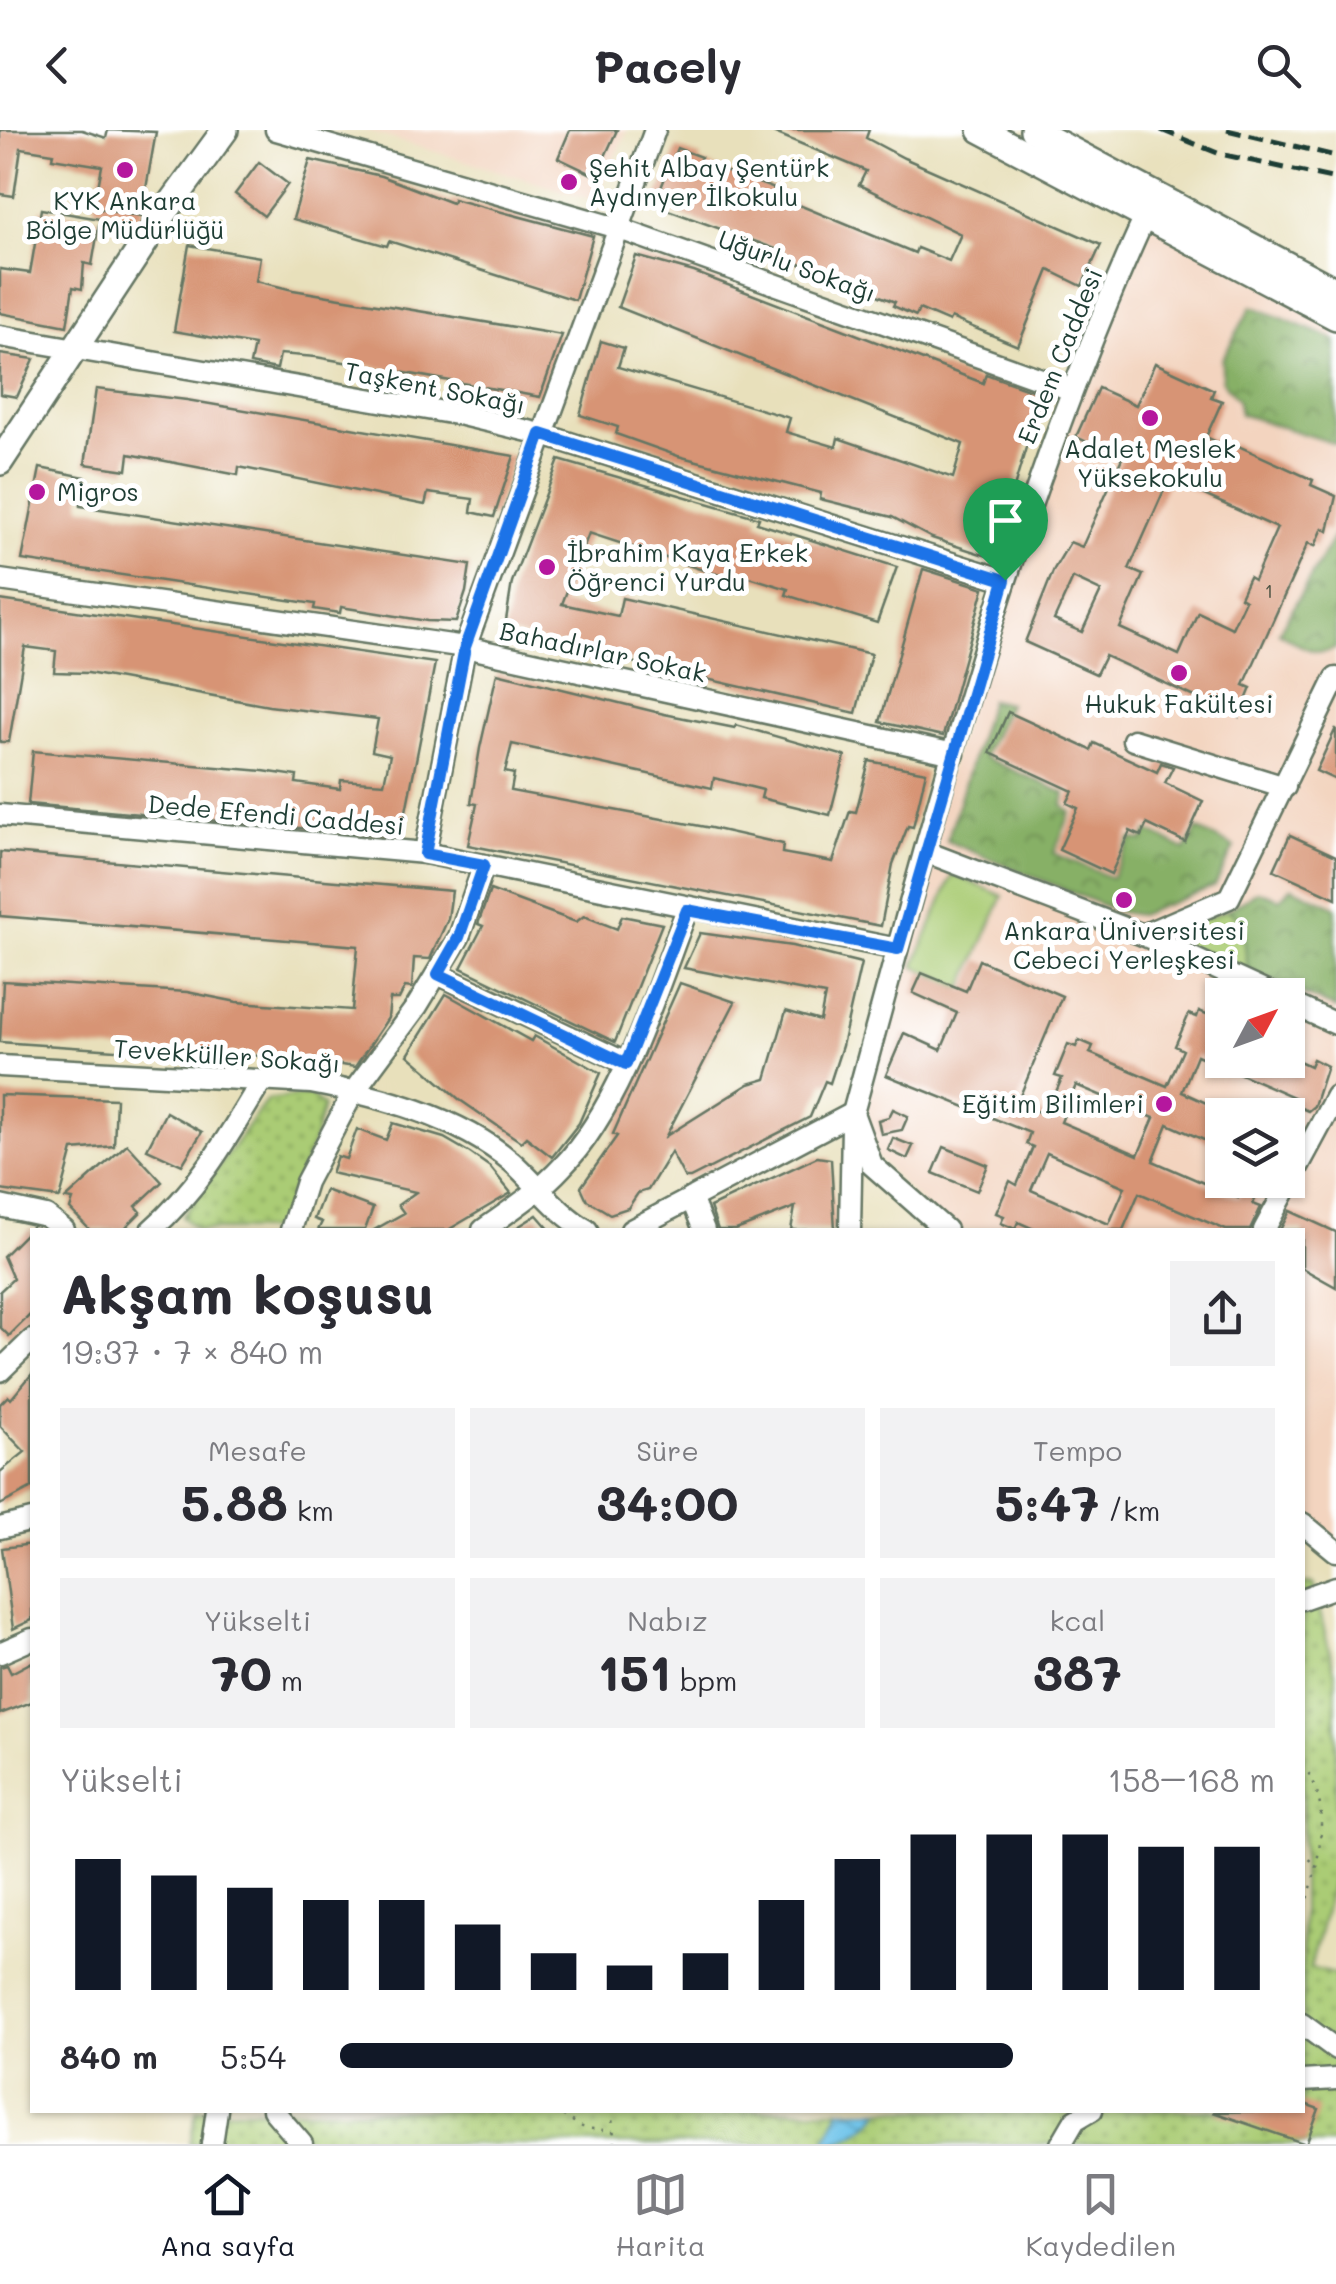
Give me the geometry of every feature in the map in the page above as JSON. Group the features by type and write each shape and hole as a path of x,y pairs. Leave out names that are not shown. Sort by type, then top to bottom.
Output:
{"main road":[{"path":"0,462 162,216 225,130"},
{"path":"982,130 1144,219 1336,317"},
{"path":"1033,130 1336,291"}],"street":[{"name":"Uğurlu Sokağı","path":"276,130 617,228 1069,390"},
{"path":"425,854 465,647 655,130"},
{"name":"Erdem Caddesi","path":"850,1228 853,1113 954,754 1005,580 1069,390 1144,219"},
{"name":"Taşkent Sokağı","path":"0,336 462,415 541,434 1005,580"},
{"name":"Bahadırlar Sokak","path":"0,580 465,647 954,754"},
{"path":"1143,935 1229,898 1336,678"},
{"path":"1133,740 1285,787"},
{"name":"Dede Efendi Caddesi","path":"0,815 425,854 687,910 898,949"},
{"path":"926,852 1143,935 1237,978"},
{"path":"292,1228 306,1182 354,1091 438,974 459,937 484,865"},
{"path":"486,1228 539,1190 586,1136 626,1064 687,910"},
{"path":"438,974 626,1064"},
{"path":"1305,1010 1336,1024"},
{"name":"Tevekküller Sokağı","path":"0,1066 354,1091 476,1137 585,1228"},
{"path":"154,1228 177,1208 217,1155 260,1082"},
{"path":"1265,1228 1336,1096"},
{"path":"635,1228 853,1113 872,1164 944,1228"},
{"path":"691,1198 703,1228"},
{"path":"0,1206 46,1216 61,1228"},
{"path":"0,1372 30,1342"},
{"path":"0,1528 30,1522"},
{"path":"1305,1525 1336,1551"},
{"path":"1305,1598 1336,1587"},
{"path":"0,1653 30,1640"},
{"path":"1305,2026 1336,2049"},
{"path":"1305,2081 1336,2079"},
{"path":"212,2144 217,2113"},
{"path":"276,2113 302,2144"},
{"path":"1061,2144 1076,2120 1087,2113"}],"path":[{"path":"1305,1766 1322,1780"},
{"path":"1305,1910 1330,1829"},
{"path":"1305,1855 1318,1867"},
{"path":"559,2113 584,2128 613,2131"},
{"path":"611,2113 614,2144"}],"shaded area":[{"name":"Şehit Albay Şentürk Aydınyer İlkokulu","path":"364,130 627,130 596,201"},
{"name":"Ankara Üniversitesi Cebeci Yerleşkesi","path":"1144,219 1336,317 1336,1551 1305,1525 1305,1228 944,1228 858,1137 897,949 1005,580"}],"green space":[{"path":"1252,306 1336,340 1336,444 1240,414 1237,399 1222,381 1222,359"},
{"path":"1336,533 1336,648 1315,651 1279,632"},
{"path":"990,700 1008,704 983,757 1065,793 1063,806 1071,812 1054,853 1111,878 1131,839 1142,841 1149,831 1185,850 1197,829 1234,847 1215,886 1139,915 1119,912 947,841"},
{"path":"953,874 1003,896 963,988 914,966"},
{"path":"1292,887 1336,907 1336,1009 1305,995 1305,978 1266,978 1248,970 1242,921 1228,910 1258,891 1280,899"},
{"path":"1228,910 1242,920 1248,970 1172,941 1169,936 1178,928"},
{"path":"309,1094 323,1106 312,1146 277,1228 195,1228 182,1217 267,1100"},
{"path":"1313,1584 1336,1677 1336,1868 1310,1968 1336,1975 1336,2144 189,2144 196,2113 1305,2113 1305,1585"}],"water":[{"path":"839,2113 878,2113 857,2133 825,2144"}],"building":[{"path":"0,130 82,130 106,138 108,130 156,132 141,217 94,208 102,166 52,158 53,153 21,148 14,196 0,194"},
{"path":"570,130 617,130 596,176 558,158"},
{"path":"768,130 869,130 866,138 904,158 1101,245 1082,286 1049,270 1018,346 951,318 949,322 919,309 916,316 893,306 895,302 785,258 787,253 654,205 677,148 701,157 699,162 789,194 787,200 915,253 917,248 949,261 961,234 859,185 866,171"},
{"path":"310,160 381,176 452,203 453,199 593,236 575,300 389,241 387,246 293,219"},
{"path":"259,162 288,184 264,216 235,194"},
{"path":"41,209 100,219 92,265 84,263 82,289 73,287 67,326 0,313 0,269 30,273"},
{"path":"189,245 260,257 256,281 293,290 562,335 540,397 316,357 280,354 277,369 250,364 254,345 174,331"},
{"path":"636,256 694,272 983,383 986,374 1042,394 993,558 932,538 892,517 820,499 821,493 678,456 616,434 618,427 580,415 601,341 624,348 618,367 790,418 786,432 836,447 838,438 953,478 963,444 618,307"},
{"path":"0,354 34,359 17,397 0,394"},
{"path":"1155,363 1214,390 1211,397 1222,401 1206,437 1229,448 1232,443 1313,480 1311,485 1336,496 1328,531 1323,528 1315,546 1308,543 1244,685 1251,688 1239,717 1105,656 1096,674 1025,642 1054,569 1070,542 1082,547 1122,458 1076,437 1098,388 1136,405","holes":["1169,479 1277,528 1254,580 1249,577 1240,597 1245,600 1232,628 1198,612 1179,655 1120,628 1143,575 1129,569","1073,578 1101,591 1082,632 1054,620"]},
{"path":"96,389 187,400 514,456 494,517 471,512 473,499 428,493 425,505 239,467 238,475 129,454 127,470 85,464"},
{"path":"559,460 759,518 757,523 897,567 877,623 786,595 788,589 743,575 741,581 589,533 562,604 618,616 622,598 871,654 856,713 504,633 512,582"},
{"path":"40,468 85,477 80,506 470,565 466,592 456,622 427,621 341,607 340,613 314,609 315,604 22,560"},
{"path":"923,569 984,588 943,736 880,722"},
{"path":"0,600 435,663 401,837 28,804 33,751 263,771 297,776 296,783 340,789 341,780 384,783 390,755 372,751 378,719 269,706 88,673 54,672 56,651 25,647 9,742 0,742"},
{"path":"497,673 664,714 735,728 736,725 845,756 830,815 761,798 763,790 714,778 712,788 512,744 505,772 514,774 511,791 711,828 783,844 782,853 833,862 850,811 856,812 869,761 926,772 913,827 908,826 893,864 881,926 468,845 477,804 471,803 480,748"},
{"path":"1008,712 1091,750 1094,743 1157,772 1161,763 1173,767 1165,783 1203,801 1185,842 1147,824 1141,836 1130,831 1111,874 1059,850 1078,808 1067,803 1073,791 990,753"},
{"path":"1336,728 1336,780 1316,771"},
{"path":"1290,835 1336,856 1336,898 1274,870"},
{"path":"0,852 452,891 448,919 430,959 414,958 412,988 405,987 399,999 390,999 388,1018 355,1067 291,1058 232,1054 232,1058 0,1042 3,981 187,992 237,1002 352,1010 358,946 0,916"},
{"path":"490,890 576,922 584,916 617,929 622,916 662,924 615,1042 461,968 483,926 478,924"},
{"path":"700,933 792,946 861,963 842,1046 830,1083 825,1081 810,1117 690,1178 685,1178 671,1152 648,1190 638,1193 628,1208 610,1214 587,1200 581,1187 617,1136 613,1134 680,983 735,1002 666,1136 749,1084 766,1079 786,1011 820,1021 825,995 684,968"},
{"path":"979,960 1062,996 1017,1103 1046,1115 1062,1078 1055,1076 1068,1044 1076,1047 1079,1040 1093,1046 1090,1053 1167,1086 1183,1050 1175,1046 1189,1014 1197,1017 1199,1011 1205,1013 1205,1058 1197,1055 1182,1092 1205,1102 1205,1140 1168,1124 1153,1161 1205,1184 1205,1198 1256,1198 1253,1204 1261,1207 1251,1228 1221,1228 1139,1193 1124,1228 1032,1228 1018,1222 1013,1228 1001,1223 1004,1216 996,1213 1010,1181 1017,1185 1033,1147 1026,1144 1030,1133 886,1075 904,1033 941,1050 957,1013 913,993 922,973 966,991","holes":["1076,1085 1154,1118 1138,1155 1061,1122","1047,1153 1125,1187 1109,1224 1031,1190"]},
{"path":"446,994 531,1041 534,1036 601,1073 579,1123 552,1157 526,1137 521,1142 460,1100 408,1055"},
{"path":"1313,1059 1327,1066 1314,1106 1305,1110 1305,1098 1296,1098 1250,1078 1305,1078 1305,1064 1310,1066"},
{"path":"0,1095 116,1099 114,1146 73,1150 60,1198 0,1190"},
{"path":"893,1109 908,1116 902,1130 881,1134 878,1120 889,1117"},
{"path":"166,1112 202,1132 182,1165 147,1149"},
{"path":"393,1123 444,1138 490,1167 511,1193 451,1228 378,1228 404,1213 398,1205 416,1192 331,1173 337,1156 346,1159 357,1129 386,1140"},
{"path":"893,1138 913,1146 907,1159 888,1150"},
{"path":"127,1144 162,1182 136,1206 141,1212 125,1228 88,1228 70,1209 73,1200 66,1199"},
{"path":"944,1147 988,1165 977,1191 933,1173"},
{"path":"817,1157 831,1159 835,1228 791,1228 795,1207 741,1228 717,1228 710,1207"},
{"path":"325,1190 373,1208 366,1228 319,1228 322,1222 314,1219"},
{"path":"1290,1211 1336,1232 1336,1287 1305,1270 1305,1228 1281,1228"},
{"path":"537,1215 548,1228 516,1228"},
{"path":"30,1229 30,1315 9,1336 0,1327 0,1291 13,1279 3,1256"},
{"path":"30,1376 30,1489 0,1505 0,1472 25,1452 0,1426 0,1404 8,1396 11,1399"},
{"path":"30,1544 30,1621 13,1629 2,1548"},
{"path":"30,1663 30,1703 0,1714 0,1667 7,1665 11,1673"},
{"path":"1305,2104 1319,2109 1306,2144 1216,2113 1305,2113"}],"railway":[{"path":"1161,130 1220,154 1336,179"},
{"path":"1227,130 1336,156"}],"place":[{"name":"KYK Ankara Bölge Müdürlüğü","path":"125,170"},
{"name":"Şehit Albay Şentürk Aydınyer İlkokulu","path":"569,182"},
{"name":"Adalet Meslek Yüksekokulu","path":"1150,418"},
{"name":"Migros","path":"37,492"},
{"name":"İbrahim Kaya Erkek Öğrenci Yurdu","path":"547,567"},
{"name":"Hukuk Fakültesi","path":"1179,673"},
{"name":"Ankara Üniversitesi Cebeci Yerleşkesi","path":"1124,900"},
{"name":"Eğitim Bilimleri","path":"1164,1104"}],"route":[{"path":"541,434 1005,580 898,949 687,910 626,1064 438,974 459,937 484,865 425,854 465,647 541,434"}]}
